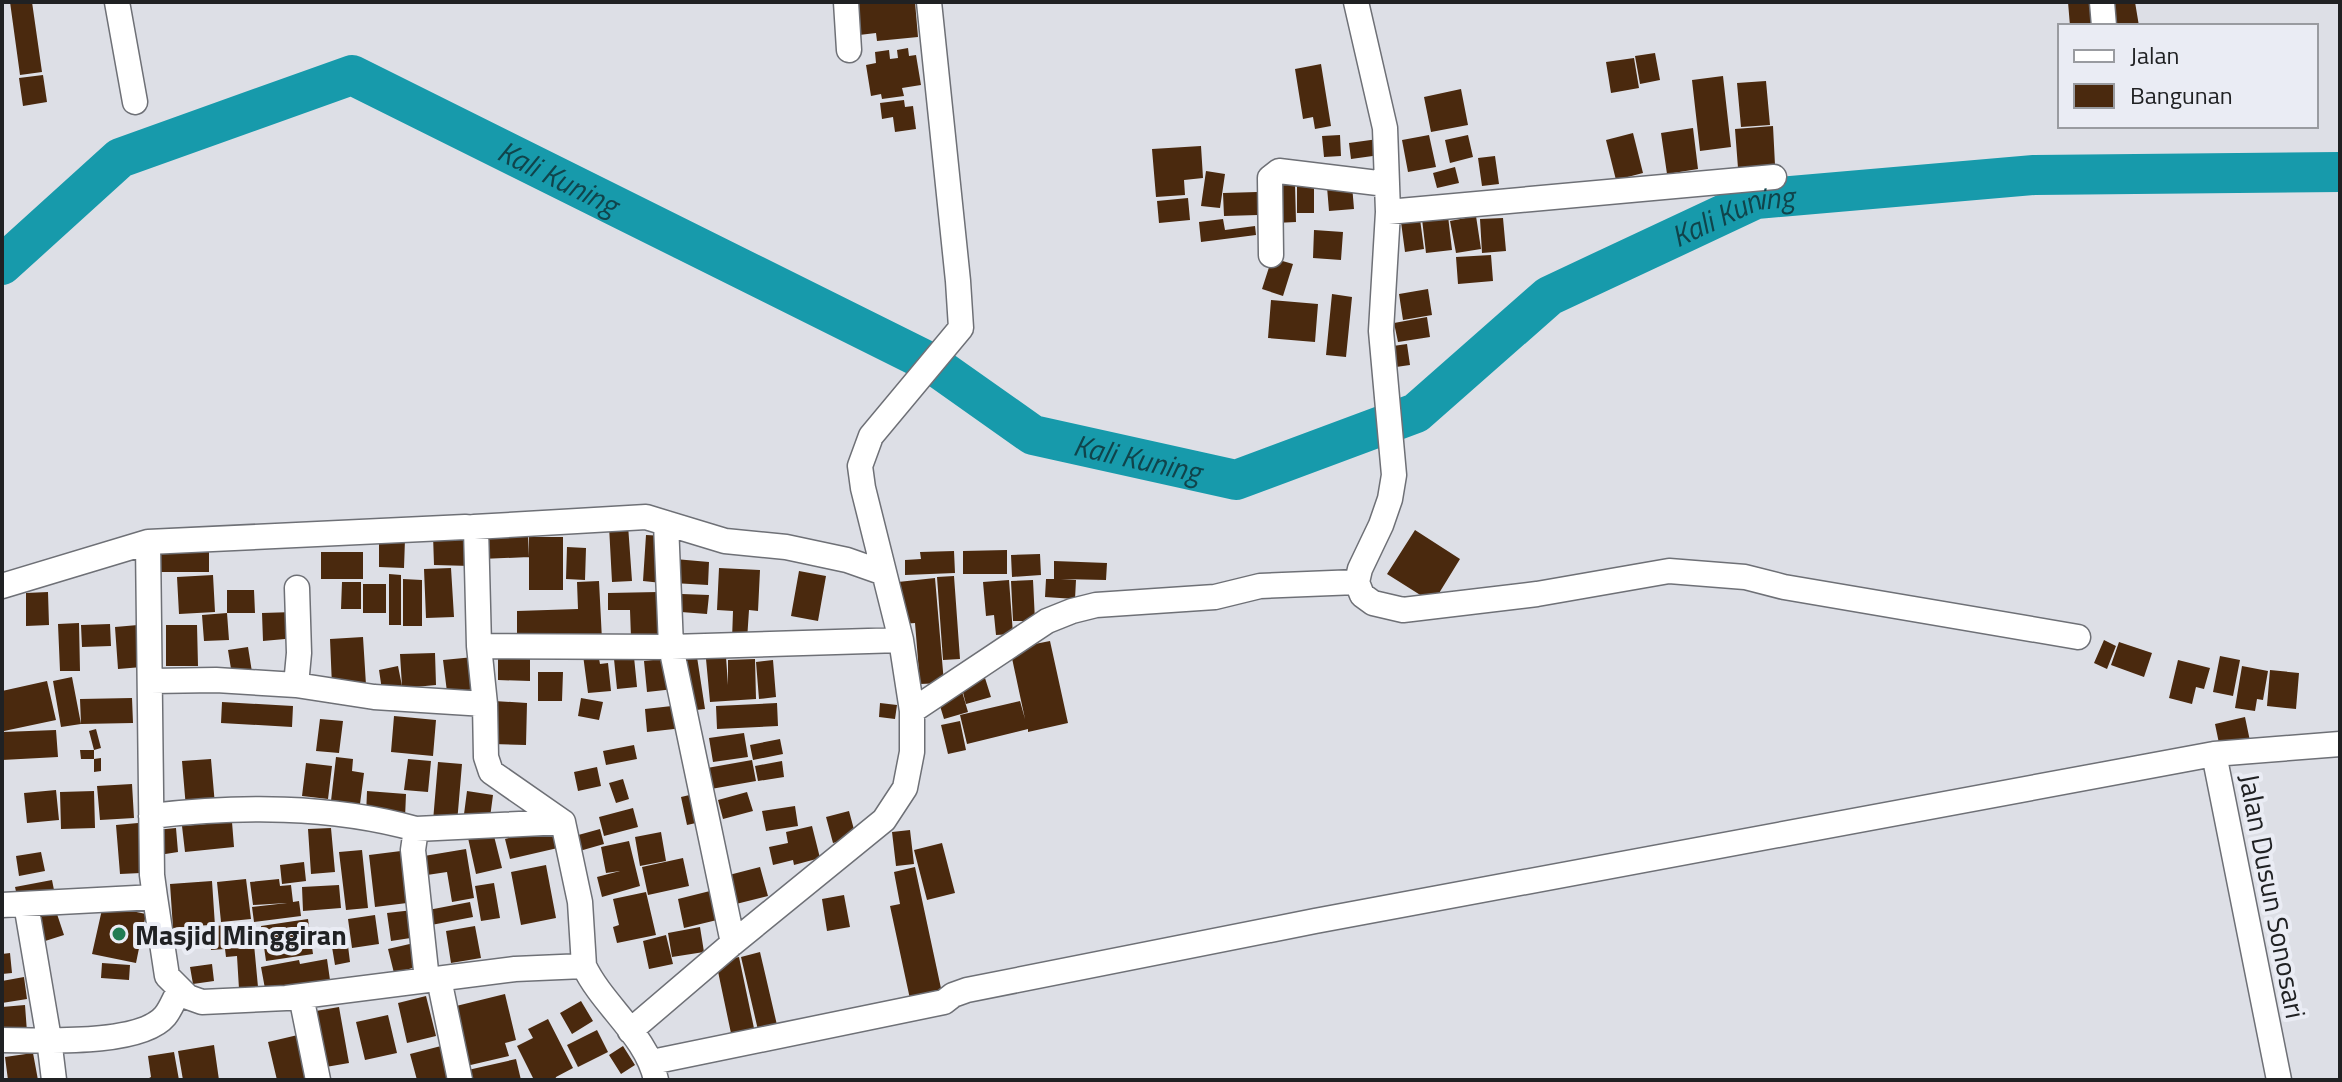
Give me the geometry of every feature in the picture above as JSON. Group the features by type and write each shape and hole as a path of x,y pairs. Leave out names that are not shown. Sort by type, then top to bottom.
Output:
{"street":[{"path":"117,2 135,102"},
{"path":"846,2 849,50"},
{"path":"630,1031 884,820 905,788 912,752 912,711 901,640 860,466 871,436 961,328 929,2"},
{"path":"1356,2 1385,128 1388,212 1381,331 1394,475 1381,525 1360,569 1357,582 1362,595 1373,603 1403,610 1537,594 1669,571 1706,573 1745,577 1784,587 2078,637"},
{"path":"2102,2 2104,24"},
{"path":"1271,255 1270,178 1279,171 1386,184"},
{"path":"1388,212 1774,177"},
{"path":"2,586 148,542 646,517 725,541 786,547 847,560 884,573"},
{"path":"666,523 671,647 733,943"},
{"path":"474,527 477,530 479,646 486,757 491,772 563,822 580,902 584,966 594,986 630,1031 654,1071 944,1002 967,990 1315,921 2214,754"},
{"path":"148,542 152,875 167,976 188,997 202,1002 301,996 515,969 584,966"},
{"path":"912,711 1047,621 1072,611 1096,605 1215,597 1260,586 1357,582"},
{"path":"296,685 299,653 297,588"},
{"path":"479,646 671,647 901,640"},
{"path":"151,681 216,680 296,685 374,697 485,704"},
{"name":"Jalan Dusun Sonosari","path":"2279,1080 2214,754 2340,744"},
{"path":"151,816 297,810 362,817 416,829 563,822"},
{"path":"416,829 413,850 433,980 460,1080"},
{"path":"54,1080 49,1039 8,903 155,897"},
{"path":"2,1040 132,1034 153,1026 165,1016 180,989"},
{"path":"301,996 318,1080"}],"building":[{"path":"10,2 32,2 42,72 20,75"},
{"path":"856,2 915,2 918,37 877,41 876,33 859,35"},
{"path":"2068,2 2089,2 2092,24 2070,24"},
{"path":"2106,2 2135,2 2139,24 2110,24"},
{"path":"908,48 909,56 916,55 921,85 902,88 904,96 882,99 881,94 871,96 866,65 876,63 875,52 889,50 890,59 898,58 897,50"},
{"path":"1655,53 1660,80 1640,84 1635,56"},
{"path":"1634,58 1639,88 1611,93 1606,62"},
{"path":"1321,64 1331,126 1315,129 1313,117 1303,119 1295,69"},
{"path":"43,75 47,102 23,106 19,78"},
{"path":"1723,76 1731,147 1700,151 1692,80"},
{"path":"1766,81 1770,125 1741,127 1737,83"},
{"path":"1461,89 1468,125 1431,132 1424,97"},
{"path":"904,100 905,107 913,106 916,129 895,132 893,117 882,119 880,103"},
{"path":"1773,126 1775,165 1738,168 1735,129"},
{"path":"1693,128 1698,169 1667,174 1661,133"},
{"path":"1633,133 1643,173 1616,180 1606,140"},
{"path":"1340,135 1341,156 1324,157 1322,136"},
{"path":"1429,135 1436,167 1408,172 1402,140"},
{"path":"1468,135 1473,157 1450,163 1445,140"},
{"path":"1378,139 1380,155 1351,159 1349,143"},
{"path":"1201,146 1203,178 1184,180 1185,195 1156,197 1152,149"},
{"path":"1495,156 1499,184 1482,186 1478,158"},
{"path":"1455,167 1459,183 1437,188 1433,173"},
{"path":"1206,171 1225,174 1220,208 1201,206"},
{"path":"1297,178 1314,178 1314,213 1297,213"},
{"path":"1295,184 1296,222 1275,223 1274,185"},
{"path":"1352,185 1354,209 1329,211 1327,187"},
{"path":"1257,192 1258,215 1224,216 1223,193"},
{"path":"1188,198 1190,220 1159,223 1157,201"},
{"path":"1448,216 1452,250 1426,253 1422,219"},
{"path":"1476,216 1481,249 1456,253 1450,221"},
{"path":"1503,218 1506,251 1482,253 1480,219"},
{"path":"1223,219 1225,230 1255,226 1256,235 1201,242 1199,222"},
{"path":"1420,219 1424,249 1405,252 1401,222"},
{"path":"1314,230 1343,232 1341,260 1313,258"},
{"path":"1491,255 1493,281 1458,284 1456,257"},
{"path":"1272,258 1293,264 1283,296 1262,289"},
{"path":"1428,289 1432,315 1403,320 1399,294"},
{"path":"1332,294 1352,297 1346,357 1326,355"},
{"path":"1271,300 1318,304 1315,342 1268,338"},
{"path":"1427,317 1430,337 1398,342 1394,323"},
{"path":"1407,344 1410,365 1389,368 1386,347"},
{"path":"628,525 632,581 612,582 609,526"},
{"path":"1415,530 1460,559 1433,603 1387,574"},
{"path":"528,534 529,557 481,559 480,535"},
{"path":"433,535 471,535 471,566 434,565"},
{"path":"646,535 665,536 662,583 643,581"},
{"path":"529,537 563,537 563,590 529,590"},
{"path":"379,539 405,539 404,568 379,567"},
{"path":"209,547 209,572 159,572 159,548"},
{"path":"567,547 586,548 585,580 566,579"},
{"path":"1007,550 1007,574 963,574 963,551"},
{"path":"954,551 955,573 905,575 905,560 921,559 920,552"},
{"path":"321,552 363,552 363,579 321,579"},
{"path":"1040,554 1041,575 1012,577 1011,555"},
{"path":"675,559 709,562 708,585 673,583"},
{"path":"1054,561 1107,563 1106,580 1061,579 1076,580 1075,599 1045,597 1046,579 1054,579"},
{"path":"451,568 454,617 426,618 424,569"},
{"path":"719,568 760,570 758,611 749,610 747,640 732,640 733,611 717,610"},
{"path":"799,571 826,576 818,621 791,616"},
{"path":"389,574 401,575 401,625 389,625"},
{"path":"213,575 215,612 179,614 177,577"},
{"path":"954,576 960,659 943,660 937,577"},
{"path":"935,578 944,683 920,684 915,623 902,624 898,582"},
{"path":"403,579 422,580 422,626 403,626"},
{"path":"1009,580 1013,634 996,635 994,615 986,616 983,582"},
{"path":"1033,580 1035,621 1013,621 1011,581"},
{"path":"599,581 602,640 517,643 517,611 578,609 577,582"},
{"path":"342,582 361,582 361,609 341,609"},
{"path":"363,584 386,584 386,613 363,613"},
{"path":"227,590 254,590 255,613 227,613"},
{"path":"48,592 49,625 26,626 26,593"},
{"path":"658,592 659,638 631,638 630,610 608,610 608,593"},
{"path":"682,594 709,595 707,614 681,612"},
{"path":"294,612 296,638 263,641 262,613"},
{"path":"227,613 229,640 204,641 202,615"},
{"path":"79,623 80,671 60,671 58,624"},
{"path":"110,624 111,646 82,647 81,625"},
{"path":"138,625 142,667 118,669 115,627"},
{"path":"166,625 197,625 198,666 166,666"},
{"path":"363,637 366,685 332,686 330,639"},
{"path":"2104,640 2116,646 2107,669 2094,663"},
{"path":"1050,641 1068,723 967,744 960,715 1020,701 1025,719 1010,649"},
{"path":"2119,642 2152,653 2144,677 2111,665"},
{"path":"248,647 252,672 232,675 228,650"},
{"path":"435,653 436,685 382,690 379,670 398,666 402,686 400,654"},
{"path":"598,653 600,664 608,663 611,691 588,693 583,655"},
{"path":"2220,656 2240,660 2233,696 2213,692"},
{"path":"474,657 478,689 447,692 443,660"},
{"path":"634,657 637,687 617,689 614,659"},
{"path":"697,657 705,709 687,711 680,659"},
{"path":"726,657 728,685 728,660 755,659 756,699 710,702 706,659"},
{"path":"498,658 530,658 530,681 498,680"},
{"path":"671,658 674,689 647,692 644,661"},
{"path":"773,660 776,697 759,699 756,662"},
{"path":"2178,660 2210,668 2204,689 2196,687 2192,704 2169,698"},
{"path":"2242,666 2268,671 2263,700 2257,699 2255,711 2235,708"},
{"path":"2270,670 2299,673 2296,709 2267,706"},
{"path":"538,672 563,672 562,701 538,701"},
{"path":"72,677 81,724 61,727 53,681"},
{"path":"985,678 991,697 966,704 961,685"},
{"path":"47,681 56,720 4,731 2,691"},
{"path":"961,688 968,712 944,719 937,696"},
{"path":"132,698 133,723 81,724 80,699"},
{"path":"581,698 603,702 599,720 578,716"},
{"path":"494,701 527,703 526,745 492,744"},
{"path":"222,702 293,706 292,727 221,723"},
{"path":"777,703 778,726 717,729 716,706"},
{"path":"880,703 897,705 895,719 879,717"},
{"path":"681,705 683,728 647,732 645,709"},
{"path":"394,716 436,720 433,756 391,752"},
{"path":"2245,717 2250,741 2220,748 2215,724"},
{"path":"320,719 343,721 339,753 316,751"},
{"path":"960,721 966,750 948,754 941,725"},
{"path":"96,729 101,748 94,750 89,731"},
{"path":"56,730 58,757 2,760 2,732"},
{"path":"744,733 748,757 713,762 709,738"},
{"path":"780,739 783,754 753,760 750,745"},
{"path":"634,745 637,759 606,765 603,751"},
{"path":"80,750 94,750 94,759 81,759"},
{"path":"336,757 353,759 352,771 364,773 360,804 331,801"},
{"path":"101,758 101,771 94,772 94,759"},
{"path":"211,759 215,805 186,808 182,761"},
{"path":"408,759 431,761 428,792 404,790"},
{"path":"752,760 756,781 711,789 707,768"},
{"path":"782,761 784,777 758,781 755,766"},
{"path":"438,762 462,764 457,823 433,821"},
{"path":"306,763 332,766 328,799 302,796"},
{"path":"597,767 601,786 578,791 574,772"},
{"path":"623,779 629,799 616,803 609,783"},
{"path":"132,784 134,818 100,820 97,786"},
{"path":"56,790 59,820 27,823 24,793"},
{"path":"94,791 95,828 61,829 60,792"},
{"path":"367,791 406,794 405,818 366,816"},
{"path":"467,791 493,795 489,825 463,822"},
{"path":"747,792 753,811 723,819 718,800"},
{"path":"698,793 705,821 687,825 681,797"},
{"path":"795,806 798,826 766,831 762,811"},
{"path":"633,808 638,827 604,836 599,817"},
{"path":"849,811 856,837 833,843 826,817"},
{"path":"232,822 234,847 185,852 182,826"},
{"path":"138,823 141,873 120,874 116,825"},
{"path":"557,826 562,847 510,859 505,839"},
{"path":"812,826 820,858 794,865 793,860 773,865 769,847 788,843 786,832"},
{"path":"176,828 178,852 159,855 156,830"},
{"path":"331,828 335,872 311,874 308,829"},
{"path":"600,829 604,844 576,852 571,837"},
{"path":"910,830 914,864 896,866 892,832"},
{"path":"493,832 502,868 476,874 468,838"},
{"path":"661,832 666,861 640,866 635,837"},
{"path":"629,841 640,886 602,897 597,877 620,871 606,873 601,847"},
{"path":"942,843 955,893 927,900 914,850"},
{"path":"466,849 474,898 452,902 447,872 427,875 424,856"},
{"path":"362,850 368,908 346,910 339,852"},
{"path":"401,851 407,903 375,907 369,855"},
{"path":"41,852 45,871 19,876 16,856"},
{"path":"683,858 689,886 648,895 642,867"},
{"path":"304,862 306,881 282,884 280,865"},
{"path":"546,865 556,918 521,925 511,872"},
{"path":"760,867 768,896 736,904 729,875"},
{"path":"915,867 942,993 910,999 890,906 900,904 894,872"},
{"path":"246,879 251,919 221,922 217,882"},
{"path":"279,879 280,886 291,885 293,902 299,901 301,916 254,922 252,907 287,903 253,905 250,882"},
{"path":"52,880 54,890 17,896 15,887"},
{"path":"212,881 215,926 252,923 258,987 239,989 237,956 226,957 225,949 211,950 209,925 173,928 170,884"},
{"path":"494,883 500,918 481,921 475,886"},
{"path":"339,885 341,908 303,911 302,887"},
{"path":"710,891 717,920 684,928 678,899"},
{"path":"646,892 656,935 617,943 613,927 619,925 613,899"},
{"path":"844,895 850,927 827,931 822,899"},
{"path":"470,902 473,917 426,926 423,911"},
{"name":"Masjid Minggiran","path":"103,905 146,914 136,963 92,954"},
{"path":"413,910 417,937 391,941 387,913"},
{"path":"56,911 64,935 42,942 34,917"},
{"path":"375,915 379,944 352,948 348,919"},
{"path":"308,919 313,954 266,961 261,926"},
{"path":"475,926 481,958 451,963 446,931"},
{"path":"700,927 704,952 672,957 668,933"},
{"path":"666,935 673,964 649,969 643,941"},
{"path":"347,938 350,962 335,965 331,941"},
{"path":"414,943 420,966 394,973 388,949"},
{"path":"760,952 777,1025 758,1030 741,957"},
{"path":"10,953 12,973 2,974 2,954"},
{"path":"739,957 755,1033 732,1038 716,962"},
{"path":"327,959 331,987 266,994 261,967"},
{"path":"102,963 130,965 129,980 101,978"},
{"path":"212,964 214,981 193,984 190,967"},
{"path":"24,977 27,999 2,1003 2,981"},
{"path":"505,994 516,1040 505,1043 509,1056 462,1067 448,1008"},
{"path":"426,996 436,1036 407,1043 398,1003"},
{"path":"581,1001 593,1021 572,1034 560,1013"},
{"path":"25,1005 27,1032 2,1035 2,1007"},
{"path":"339,1007 349,1063 320,1068 310,1012"},
{"path":"388,1015 397,1053 365,1060 356,1022"},
{"path":"548,1019 573,1068 555,1080 534,1080 517,1046 533,1038 528,1029"},
{"path":"597,1030 608,1052 578,1067 567,1045"},
{"path":"302,1034 313,1080 277,1080 268,1042"},
{"path":"214,1045 219,1080 183,1080 178,1051"},
{"path":"441,1046 450,1077 417,1080 410,1054"},
{"path":"623,1046 635,1065 621,1074 609,1055"},
{"path":"174,1052 179,1080 145,1080 151,1077 148,1056"},
{"path":"33,1053 38,1080 8,1080 5,1057"},
{"path":"516,1059 521,1080 471,1080 468,1070"}],"waterway":[{"name":"Kali Kuning","path":"2,265 120,158 352,75 931,363 1033,435 1236,480 1416,413 1549,296 1756,199 2034,175 2340,172"}],"place":[{"name":"Masjid Minggiran","path":"119,934"}]}
